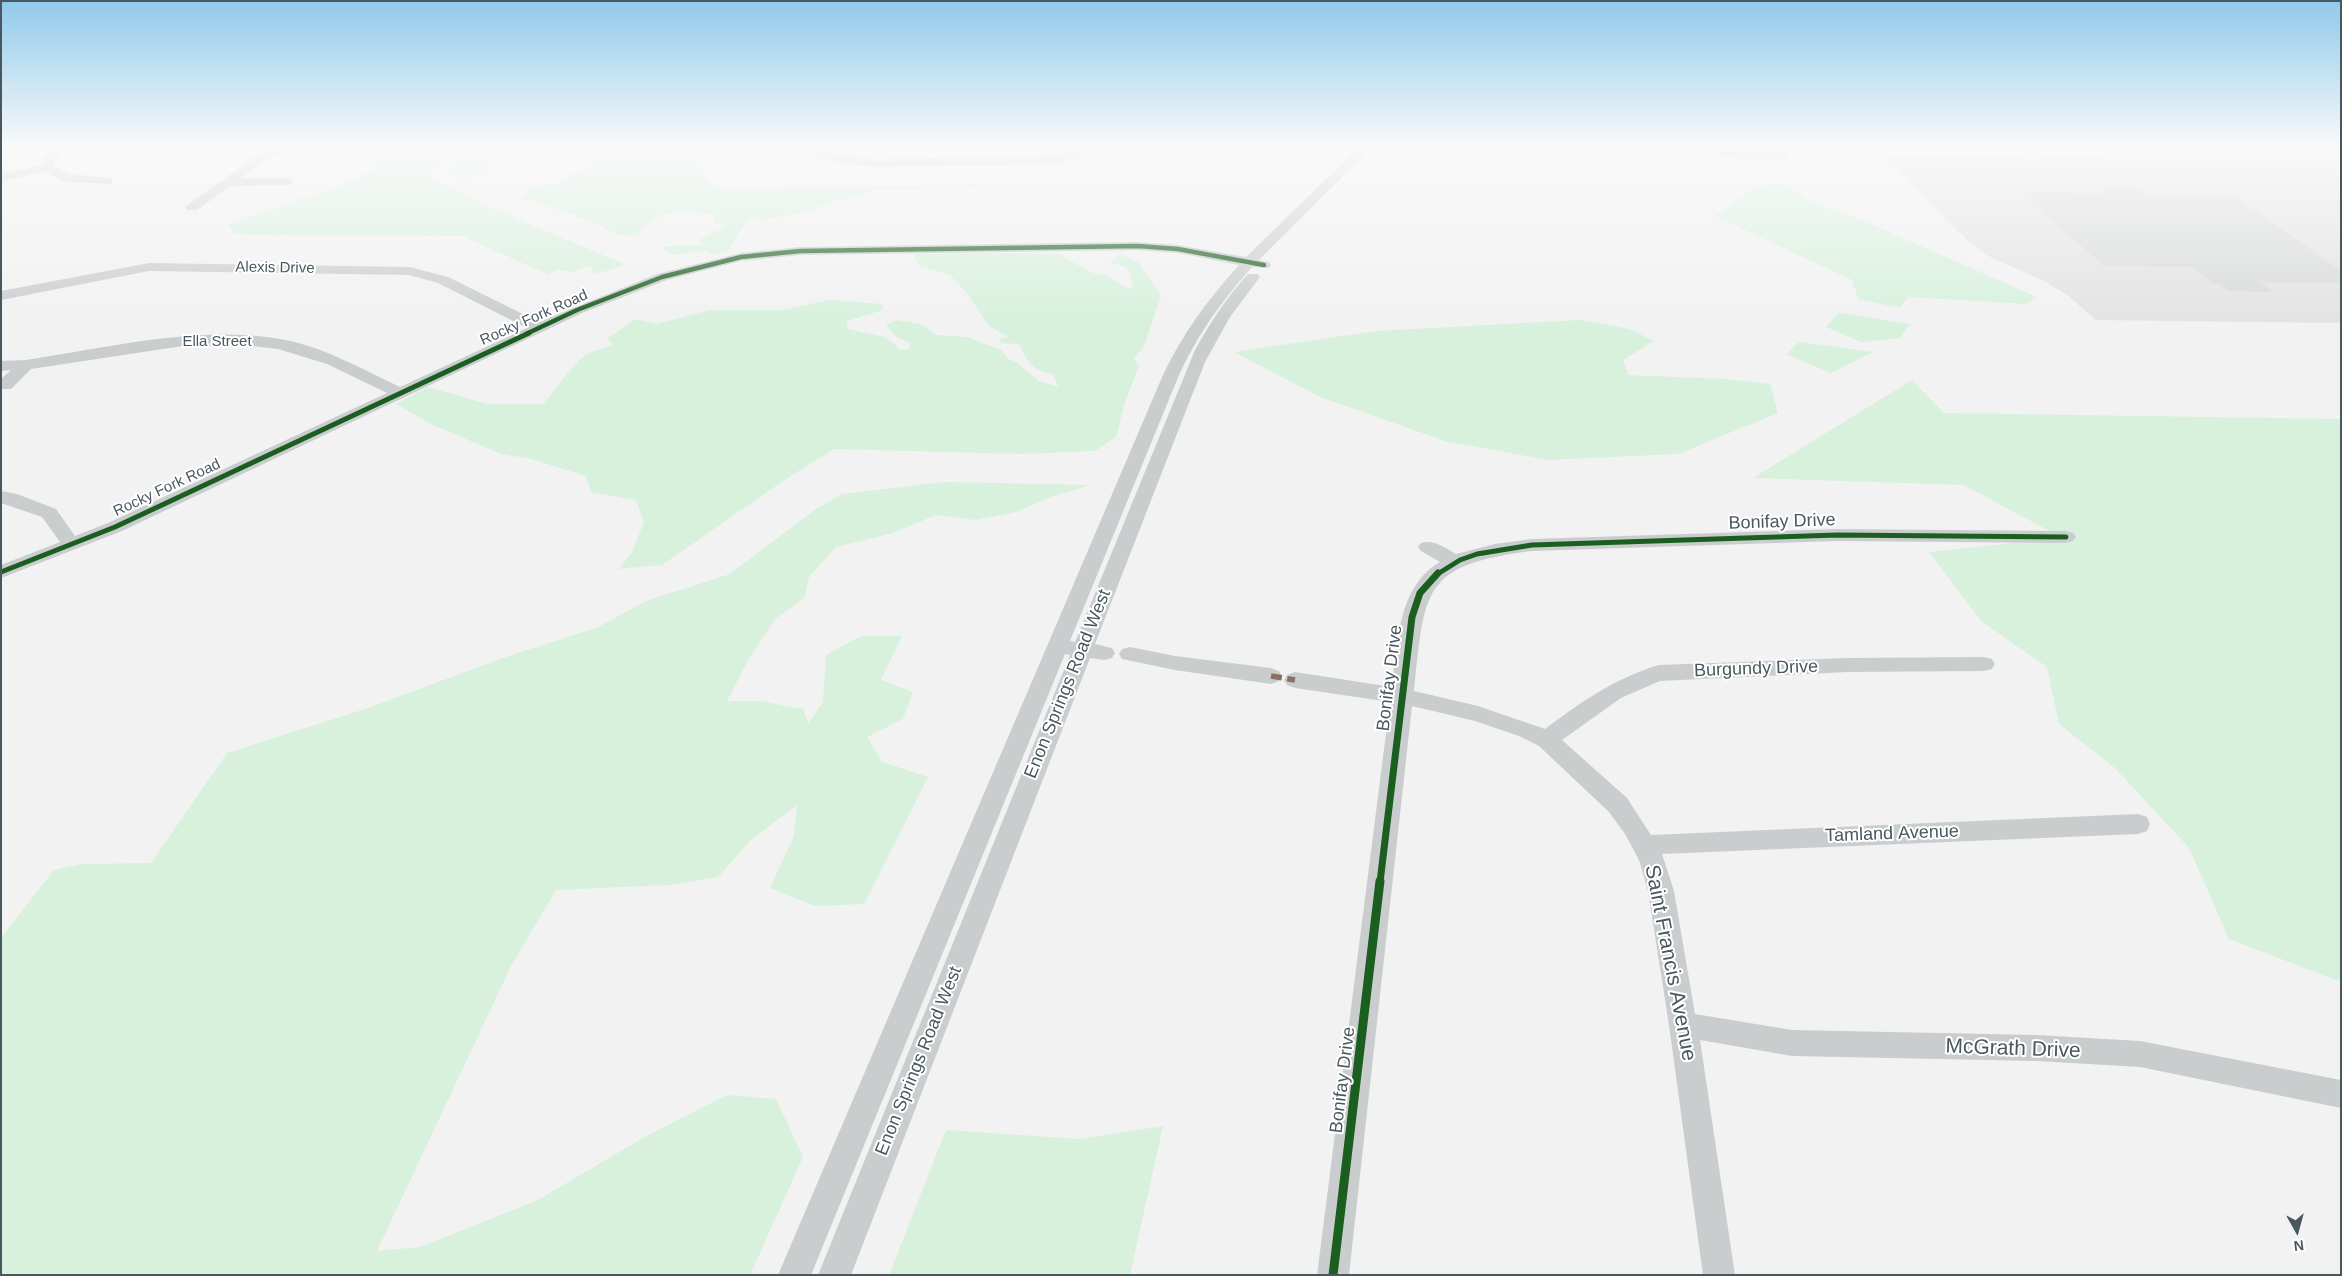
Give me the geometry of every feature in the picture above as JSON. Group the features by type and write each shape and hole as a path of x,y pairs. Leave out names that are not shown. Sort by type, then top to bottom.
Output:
{"street":[{"path":"192,207 196,205"},
{"name":"Enon Springs Road West","path":"834,1275 1081,650 1171,375 1189,338 1216,299 1312,205"},
{"name":"Rocky Fork Road","path":"1,572 72,545 578,310 662,277 741,257 800,251 1138,246 1178,249 1252,265"},
{"name":"Alexis Drive","path":"1,296 149,268 410,271 443,280 540,328"},
{"name":"Ella Street","path":"1,366 26,365 183,341 252,341 280,344 333,362 400,393"},
{"path":"5,385 26,365"},
{"path":"1,497 10,498 49,513 72,545"},
{"name":"Bonifay Drive","path":"1334,1275 1402,696 1414,612 1426,587 1453,561 1488,551 1542,545 1838,535 2066,537"},
{"path":"1428,547 1453,561"},
{"name":"Enon Springs Road West","path":"794,1275 1081,650"},
{"name":"Saint Francis Avenue","path":"1130,654 1175,663 1402,696 1478,714 1528,730 1548,740 1618,805 1645,845 1661,891 1684,1024 1719,1275"},
{"name":"Burgundy Drive","path":"1548,740 1602,697 1635,679 1658,673 1838,665 1984,664"},
{"name":"Tamland Avenue","path":"1645,845 2138,824"},
{"name":"McGrath Drive","path":"1684,1024 1792,1042 2037,1048 2140,1054 2341,1094"}],"shaded area":[{"path":"1932,205 2341,205 2341,323 2096,320 2067,295 2044,281 1988,256 1966,239"}],"green space":[{"path":"285,205 485,205 624,264 620,267 595,274 590,266 572,272 556,270 549,275 462,236 247,235 233,233 228,224"},
{"path":"543,205 825,205 800,214 759,220 749,217 727,252 712,255 707,250 673,255 661,248 701,245 700,239 725,227 714,222 715,216 686,210 654,218 637,235 617,235 596,223"},
{"path":"1731,205 1821,205 1869,223 2037,297 2026,304 1908,297 1900,308 1858,299 1852,280 1715,216"},
{"path":"914,254 1058,254 1093,273 1108,276 1128,289 1133,286 1131,276 1126,267 1110,263 1120,254 1138,262 1161,295 1144,347 1134,358 1139,366 1124,405 1116,437 1095,451 1021,454 834,449 786,479 662,565 619,569 632,552 644,522 636,500 591,492 586,476 531,459 501,454 433,425 396,404 428,387 487,404 543,404 583,357 613,345 608,338 636,319 657,324 709,310 783,310 830,300 882,304 883,310 847,321 847,329 885,337 901,350 910,349 910,343 897,337 886,325 896,320 920,324 937,335 967,337 1001,350 1008,359 1016,362 1039,381 1058,387 1053,374 1040,371 1032,365 1019,344 1002,343 998,339 1008,337 989,326 966,292 950,275 919,266"},
{"path":"1839,313 1910,324 1900,338 1861,342 1826,327"},
{"path":"1580,320 1629,329 1654,341 1623,360 1628,375 1725,379 1770,384 1778,413 1678,454 1548,460 1445,441 1320,397 1234,352 1376,331"},
{"path":"1799,342 1873,352 1831,373 1786,354"},
{"path":"1912,380 1944,413 2341,419 2341,982 2229,939 2189,848 2116,769 2059,724 2047,667 1982,622 1929,552 2062,538 1964,485 1753,478"},
{"path":"945,482 1091,485 1053,496 1016,512 976,520 936,515 893,533 836,547 809,577 805,597 775,619 747,662 727,701 760,701 803,709 808,724 823,702 826,655 861,636 902,636 881,680 913,692 903,719 867,737 882,762 928,777 864,904 815,906 770,888 794,836 797,805 751,840 718,877 668,885 556,890 511,966 377,1251 420,1247 538,1200 648,1135 727,1095 776,1099 803,1157 750,1275 1,1275 1,938 54,870 83,864 151,863 227,753 368,708 503,658 598,627 646,601 730,574 816,509 842,494"},
{"path":"1163,1126 1130,1275 889,1275 946,1130 1080,1139"}],"building":[{"path":"2034,205 2247,205 2341,271 2341,283 2260,282 2273,292 2228,291 2219,284 2213,284 2192,267 2104,266"}],"marked path":[{"path":"1271,676 1295,680"}],"cycle path":[{"path":"1,572 115,527 577,310 662,277 741,257 800,251 1138,246 1178,249 1264,265"},
{"path":"1333,1275 1410,628 1413,612 1420,593 1431,579 1445,568 1477,554 1532,545 1837,535 2066,537"}]}
